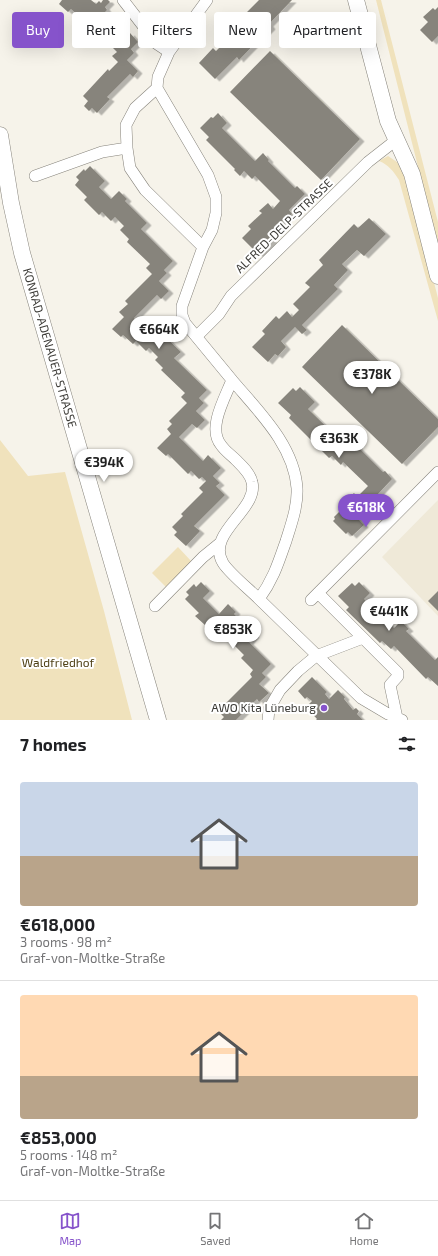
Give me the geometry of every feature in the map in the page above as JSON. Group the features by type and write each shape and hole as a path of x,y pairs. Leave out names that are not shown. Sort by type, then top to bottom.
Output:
{"main road":[{"path":"356,0 386,115 412,174 438,276"},
{"path":"365,0 395,120 397,142"},
{"name":"KONRAD-ADENAUER-STRASSE","path":"0,139 10,203 22,254 158,720"}],"street":[{"path":"123,0 157,44 169,52"},
{"path":"207,0 169,52 158,78 157,88 208,175 216,197 216,213 212,230 203,247 182,306 182,316 185,323 279,439 288,454 294,469 297,489 295,510 275,573 259,599"},
{"path":"157,88 135,108 126,125 130,168 145,190 203,247"},
{"name":"ALFRED-DELP-STRASSE","path":"197,336 219,314 231,296 368,162 391,144 397,142"},
{"path":"35,176 102,152 127,148"},
{"path":"155,606 203,557 219,544 232,522 248,502 252,492 252,482 249,475 220,445 215,434 216,422 232,380"},
{"path":"399,719 390,685 398,676 398,673 364,638 314,596 438,472"},
{"path":"219,544 219,554 223,564 316,656 361,698 399,719"},
{"path":"268,720 269,709 280,690 298,671 316,656 364,638"}],"shaded area":[{"path":"438,500 438,616 382,557"}],"green space":[{"path":"376,0 381,0 438,222 438,246"},
{"path":"388,156 397,162 407,178 438,298 438,321 399,180 386,164 379,161"},
{"name":"Waldfriedhof","path":"0,440 28,476 65,472 104,611 132,720 0,720"},
{"path":"178,547 192,562 166,587 152,573"}],"building":[{"path":"62,0 91,0 96,4 99,1 101,3 103,0 108,0 110,2 105,7 107,10 105,12 74,12 71,9 68,12 59,4"},
{"path":"259,0 292,0 271,22 271,12 247,12"},
{"path":"438,7 438,36 432,42 420,30 428,22 423,17 433,8 435,10"},
{"path":"130,33 138,42 131,49 134,53 127,60 138,71 133,77 130,74 107,97 110,99 97,113 92,108 89,111 84,106 88,101 83,96 108,69 109,71 118,62 112,56 117,52 113,48 130,48"},
{"path":"213,48 216,51 219,48 251,48 239,60 237,57 215,79 199,63"},
{"path":"270,51 360,139 321,180 230,92"},
{"path":"218,113 227,123 222,128 255,161 263,153 269,160 268,161 295,188 297,186 305,194 289,210 292,214 284,222 282,221 268,235 273,241 259,255 242,238 251,229 248,226 262,213 259,211 268,203 273,209 280,201 255,176 252,179 244,171 240,176 206,140 209,137 200,128 211,117 213,118"},
{"path":"90,166 105,181 99,187 111,199 119,191 127,199 125,201 147,223 141,229 173,261 164,270 167,273 159,281 169,291 161,299 157,295 134,318 147,331 153,325 181,352 174,358 207,390 199,398 204,403 196,411 205,420 197,428 192,424 179,437 203,461 208,455 221,468 213,476 220,483 216,486 225,495 194,526 200,531 186,546 174,535 177,532 172,527 183,516 181,514 203,492 199,488 206,481 202,477 199,479 191,471 188,474 168,454 166,456 157,448 171,434 167,429 172,424 169,421 187,403 181,397 185,393 161,370 163,368 155,360 158,357 149,348 146,351 136,341 133,344 123,335 121,337 112,329 124,317 119,312 128,304 125,301 152,274 146,268 150,264 127,242 129,239 120,230 124,226 115,217 111,221 102,212 99,215 84,200 87,197 75,185 79,180 76,177 84,169 85,171"},
{"path":"369,218 386,234 364,256 357,250 342,264 348,270 334,285 338,289 302,325 307,330 302,334 295,327 281,341 286,347 278,356 275,354 268,362 252,347 265,334 262,331 276,316 279,319 287,311 292,317 299,310 293,304 310,287 305,283 323,265 319,260 354,224 358,228"},
{"path":"342,325 438,419 438,427 402,464 302,367"},
{"path":"300,387 315,402 308,409 344,444 351,437 358,445 357,446 392,479 378,494 382,498 374,506 371,503 356,517 364,525 352,536 348,532 346,534 333,521 335,519 334,517 342,509 340,507 354,493 357,497 368,486 343,462 341,465 332,456 329,458 289,418 291,415 278,403 293,388 296,391"},
{"path":"201,582 210,591 203,598 219,614 228,604 236,612 234,614 255,635 249,642 271,664 262,673 266,677 259,684 269,693 259,702 257,699 236,720 221,720 224,717 221,714 229,706 226,703 252,677 250,674 253,670 241,658 244,655 235,646 237,643 221,627 217,631 208,622 205,625 195,616 199,613 185,599 189,595 186,592 194,584 196,587"},
{"path":"359,582 370,593 364,599 394,628 401,621 409,629 406,631 435,660 438,657 438,686 428,677 426,679 394,646 391,649 382,641 380,643 346,610 349,607 338,596 352,583 355,586"},
{"path":"438,591 438,611 428,601"},
{"path":"312,677 327,692 325,694 329,699 338,690 345,697 344,699 353,710 356,708 359,711 357,714 363,720 316,720 317,719 306,707 312,701 307,697 305,699 298,691"}],"place":[{"name":"AWO Kita Lüneburg","path":"324,708"}]}
